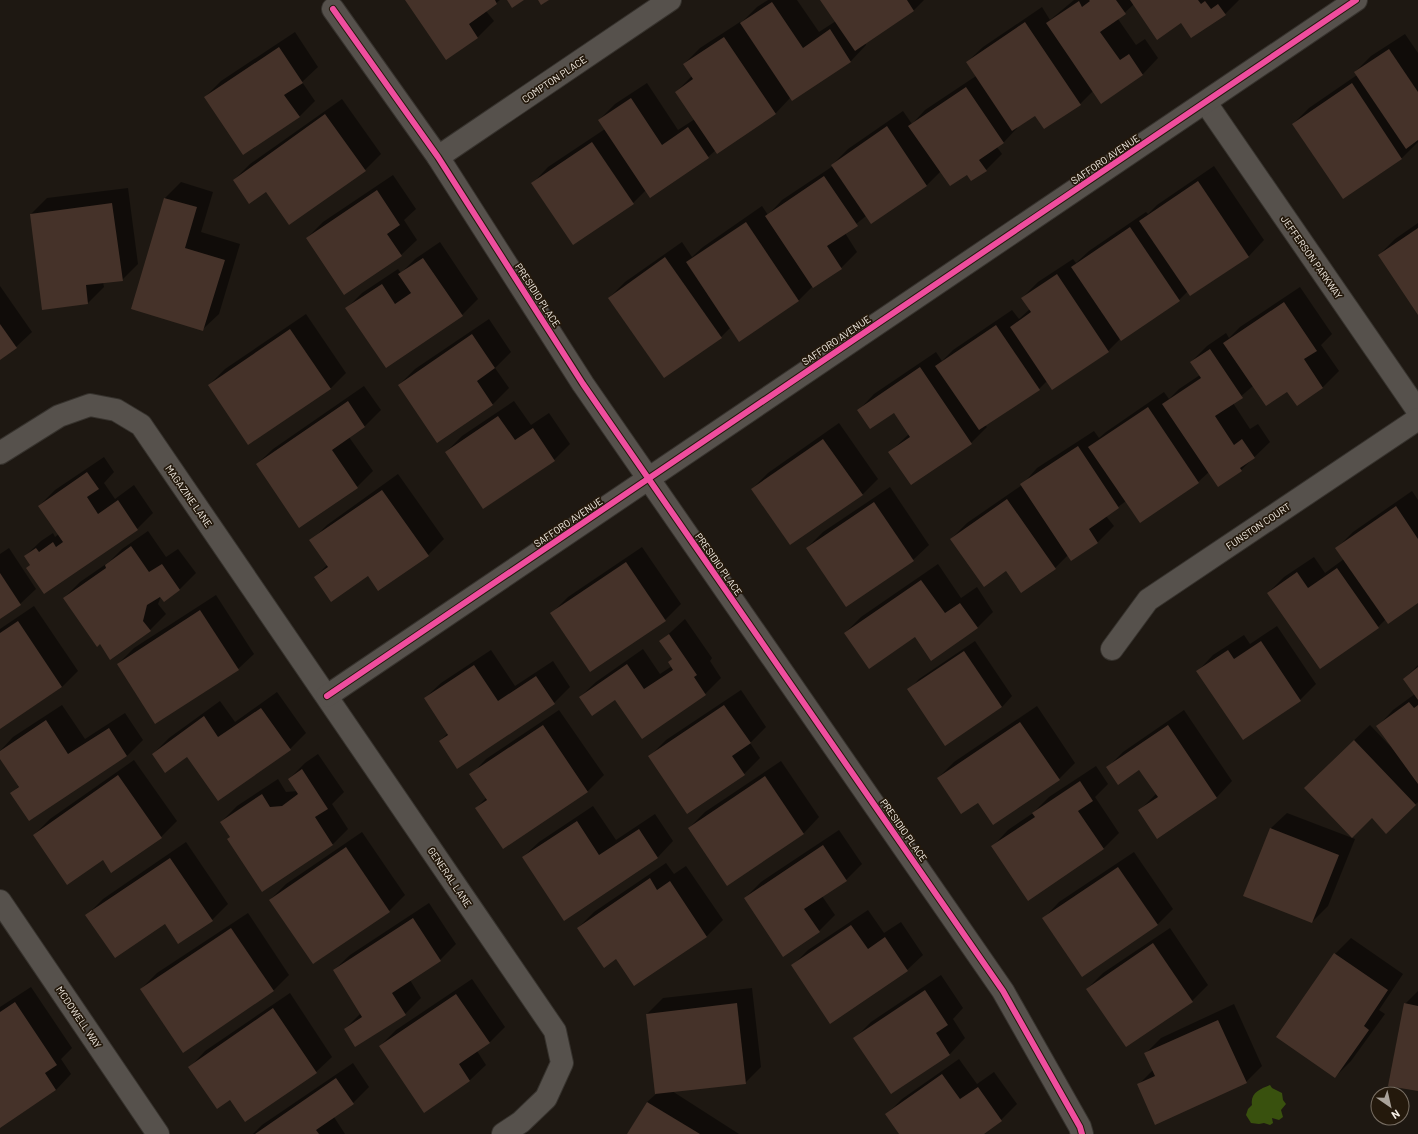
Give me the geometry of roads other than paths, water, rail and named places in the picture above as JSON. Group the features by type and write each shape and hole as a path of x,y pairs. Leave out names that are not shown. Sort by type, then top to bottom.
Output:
{"street":[{"name":"COMPTON PLACE","path":"438,157 670,0"},
{"name":"SAFFORO AVENUE","path":"327,696 1206,103 1356,0"},
{"name":"PRESIDIO PLACE","path":"333,9 438,157 583,384 1003,991 1080,1127 1082,1134"},
{"name":"JEFFERSON PARKWAY","path":"1206,103 1418,411"},
{"name":"MAGAZINE LANE","path":"0,453 59,416 90,405 116,410 141,425 327,696"},
{"name":"FUNSTON COURT","path":"1112,649 1148,600 1418,418"},
{"name":"GENERAL LANE","path":"327,696 555,1031 562,1063 546,1098 520,1122 503,1134"},
{"name":"MCDOWELL WAY","path":"3,912 158,1134"}]}
